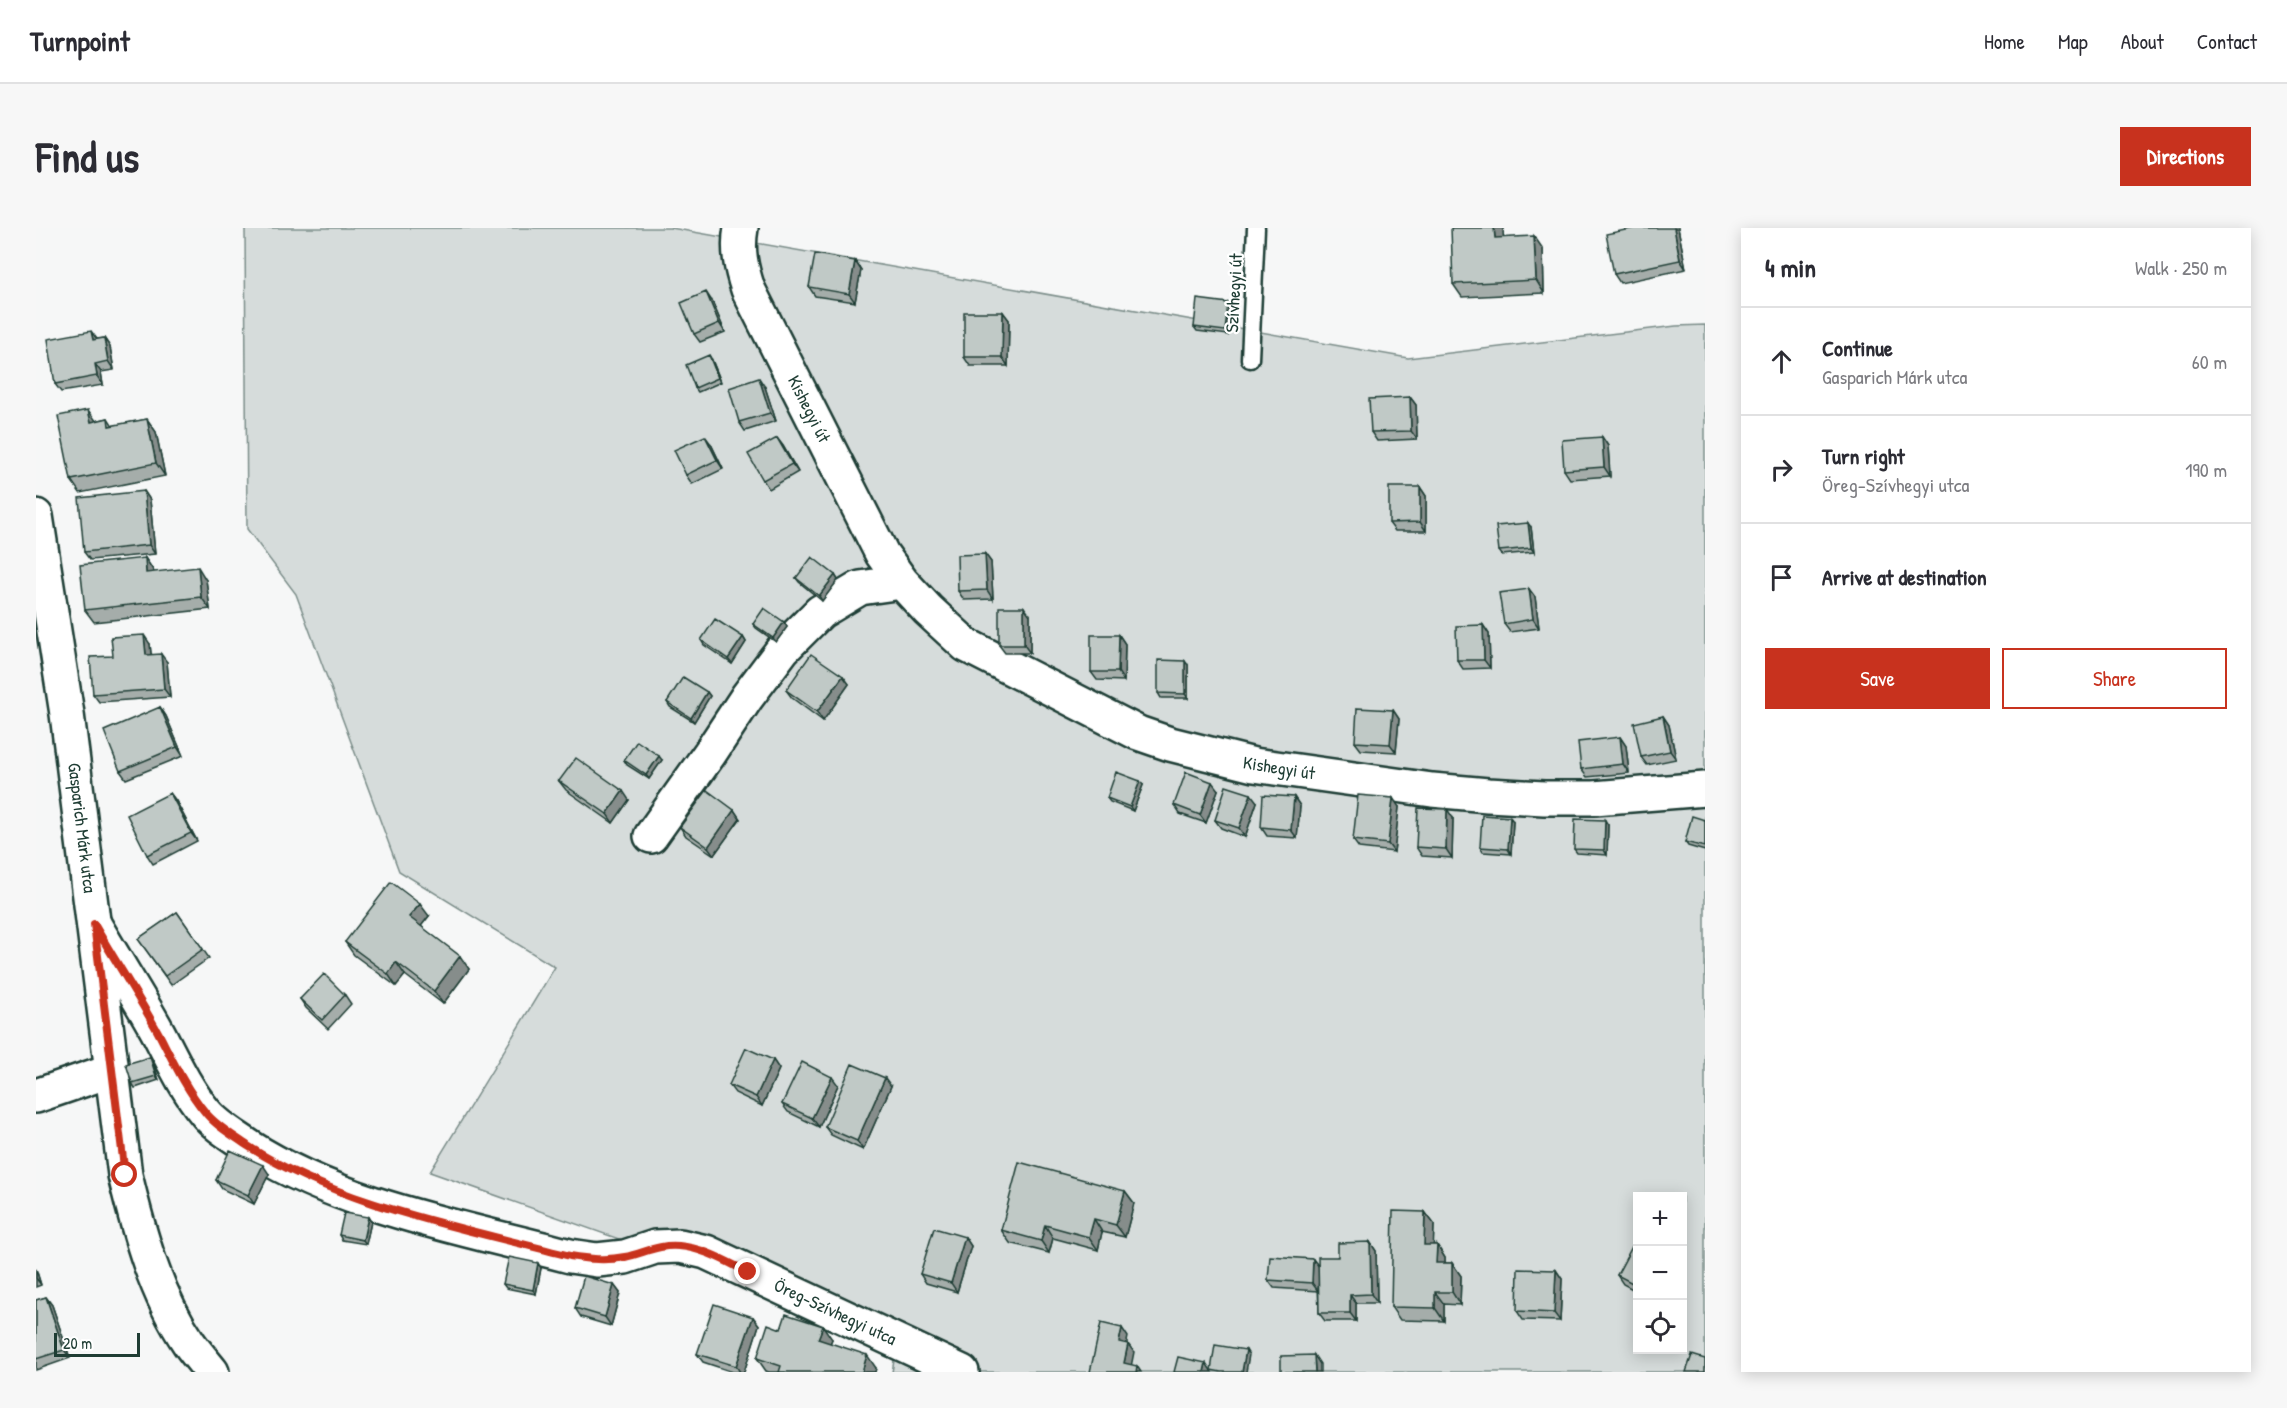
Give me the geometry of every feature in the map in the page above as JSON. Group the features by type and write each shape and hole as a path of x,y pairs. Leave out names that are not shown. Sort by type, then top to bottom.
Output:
{"street":[{"name":"Kishegyi út","path":"741,228 739,242 741,268 748,289 882,554 902,582 966,645 1138,733 1213,756 1254,765 1432,790 1544,798 1594,798 1705,789"},
{"name":"Gasparich Márk utca","path":"36,516 64,691 125,1175 137,1225 167,1305 189,1343 212,1372"},
{"path":"651,836 783,649 820,612 860,588 902,582"},
{"name":"Öreg-Szívhegyi utca","path":"94,924 158,1033 172,1062 206,1114 277,1165 325,1187 401,1211 570,1256 597,1260 625,1257 655,1247 680,1246 706,1252 962,1372"},
{"path":"36,1096 112,1070"}],"lane":[{"name":"Szívhegyi út","path":"1250,359 1256,228"}],"shaded area":[{"path":"245,228 671,228 1408,358 1676,326 1705,325 1705,1372 892,1372 898,1338 430,1172 555,967 399,871 296,594 247,529"}],"building":[{"path":"1451,228 1494,228 1495,238 1534,236 1536,280 1453,284"},
{"path":"1635,228 1674,228 1680,260 1614,274 1606,234"},
{"path":"815,254 855,261 849,294 809,287"},
{"path":"706,292 719,323 694,334 681,303"},
{"path":"1197,299 1228,303 1225,331 1194,327"},
{"path":"964,312 1003,312 1002,357 964,357"},
{"path":"91,331 93,340 104,338 108,361 95,364 97,376 55,384 48,339"},
{"path":"709,355 718,378 695,388 686,365"},
{"path":"759,378 770,413 739,422 729,388"},
{"path":"1410,397 1411,431 1371,432 1369,399"},
{"path":"88,410 91,422 108,418 109,426 147,419 156,463 71,480 58,416"},
{"path":"705,436 717,460 686,475 674,450"},
{"path":"1602,437 1604,467 1564,470 1562,440"},
{"path":"777,438 792,464 763,480 748,454"},
{"path":"1389,487 1420,487 1420,522 1389,523"},
{"path":"144,491 149,545 84,552 79,498"},
{"path":"1528,523 1531,548 1499,551 1496,526"},
{"path":"985,554 987,590 958,591 957,555"},
{"path":"812,557 835,575 819,596 796,578"},
{"path":"145,558 146,573 198,567 201,597 85,610 80,565"},
{"path":"1529,589 1533,619 1504,624 1499,593"},
{"path":"999,607 1024,607 1024,645 999,645"},
{"path":"764,608 784,622 773,638 753,624"},
{"path":"715,619 743,637 728,659 701,640"},
{"path":"1483,625 1484,660 1457,660 1456,626"},
{"path":"144,635 146,655 161,654 164,689 93,694 90,657 113,656 111,637"},
{"path":"1091,635 1119,635 1118,672 1091,672"},
{"path":"811,654 843,676 817,712 786,690"},
{"path":"1158,660 1185,661 1185,694 1158,693"},
{"path":"683,677 707,692 691,718 667,702"},
{"path":"160,707 177,747 120,771 104,731"},
{"path":"1357,708 1393,710 1390,744 1355,742"},
{"path":"1663,716 1670,751 1641,757 1634,723"},
{"path":"1620,737 1623,764 1581,769 1578,742"},
{"path":"637,741 659,756 646,775 624,760"},
{"path":"576,758 623,791 607,814 559,781"},
{"path":"1116,772 1140,781 1130,807 1107,798"},
{"path":"1186,772 1212,782 1200,815 1174,805"},
{"path":"1226,786 1251,794 1239,828 1215,820"},
{"path":"707,790 734,810 708,847 680,827"},
{"path":"170,793 191,833 147,855 127,815"},
{"path":"1263,795 1294,797 1291,830 1261,827"},
{"path":"1358,795 1393,798 1388,844 1353,840"},
{"path":"1418,808 1447,809 1446,849 1416,847"},
{"path":"1482,815 1510,817 1508,849 1480,847"},
{"path":"1692,816 1705,820 1705,847 1685,842"},
{"path":"1575,819 1605,820 1604,850 1574,849"},
{"path":"391,882 420,904 409,917 460,956 434,991 396,962 388,974 345,942"},
{"path":"177,912 203,949 165,976 138,939"},
{"path":"324,974 345,995 322,1020 300,999"},
{"path":"746,1048 773,1060 756,1097 729,1085"},
{"path":"150,1057 156,1076 132,1083 126,1064"},
{"path":"802,1062 832,1077 812,1118 782,1104"},
{"path":"852,1064 885,1078 857,1141 825,1127"},
{"path":"230,1150 263,1165 248,1195 216,1180"},
{"path":"1019,1162 1125,1191 1116,1225 1094,1219 1089,1237 1045,1225 1041,1241 1001,1230"},
{"path":"1393,1211 1425,1212 1424,1245 1437,1245 1436,1263 1452,1263 1452,1292 1435,1292 1435,1308 1391,1307"},
{"path":"344,1213 368,1217 363,1240 339,1235"},
{"path":"934,1228 965,1237 951,1283 920,1274"},
{"path":"1370,1242 1371,1294 1350,1295 1350,1313 1319,1313 1318,1257 1338,1257 1338,1243"},
{"path":"1633,1245 1633,1283 1617,1275"},
{"path":"1270,1256 1313,1259 1312,1283 1268,1280"},
{"path":"509,1257 538,1263 533,1290 503,1284"},
{"path":"1518,1269 1556,1270 1554,1313 1517,1311"},
{"path":"584,1276 614,1285 605,1317 575,1308"},
{"path":"46,1297 64,1350 36,1359 36,1300"},
{"path":"714,1304 753,1317 736,1366 697,1354"},
{"path":"786,1314 823,1326 818,1339 867,1355 862,1372 779,1372 781,1366 757,1358 768,1324 781,1329"},
{"path":"1101,1323 1122,1328 1119,1342 1128,1344 1124,1363 1137,1366 1136,1372 1090,1372"},
{"path":"1215,1345 1246,1350 1242,1372 1211,1370"},
{"path":"1314,1355 1315,1372 1281,1372 1281,1356"},
{"path":"1692,1355 1705,1359 1705,1372 1686,1372"},
{"path":"1178,1357 1206,1363 1204,1372 1174,1372"}],"route":[{"path":"125,1175 94,924 158,1033 172,1062 206,1114 277,1165 325,1187 401,1211 570,1256 597,1260 625,1257 655,1247 680,1246 706,1252 748,1272"}]}
